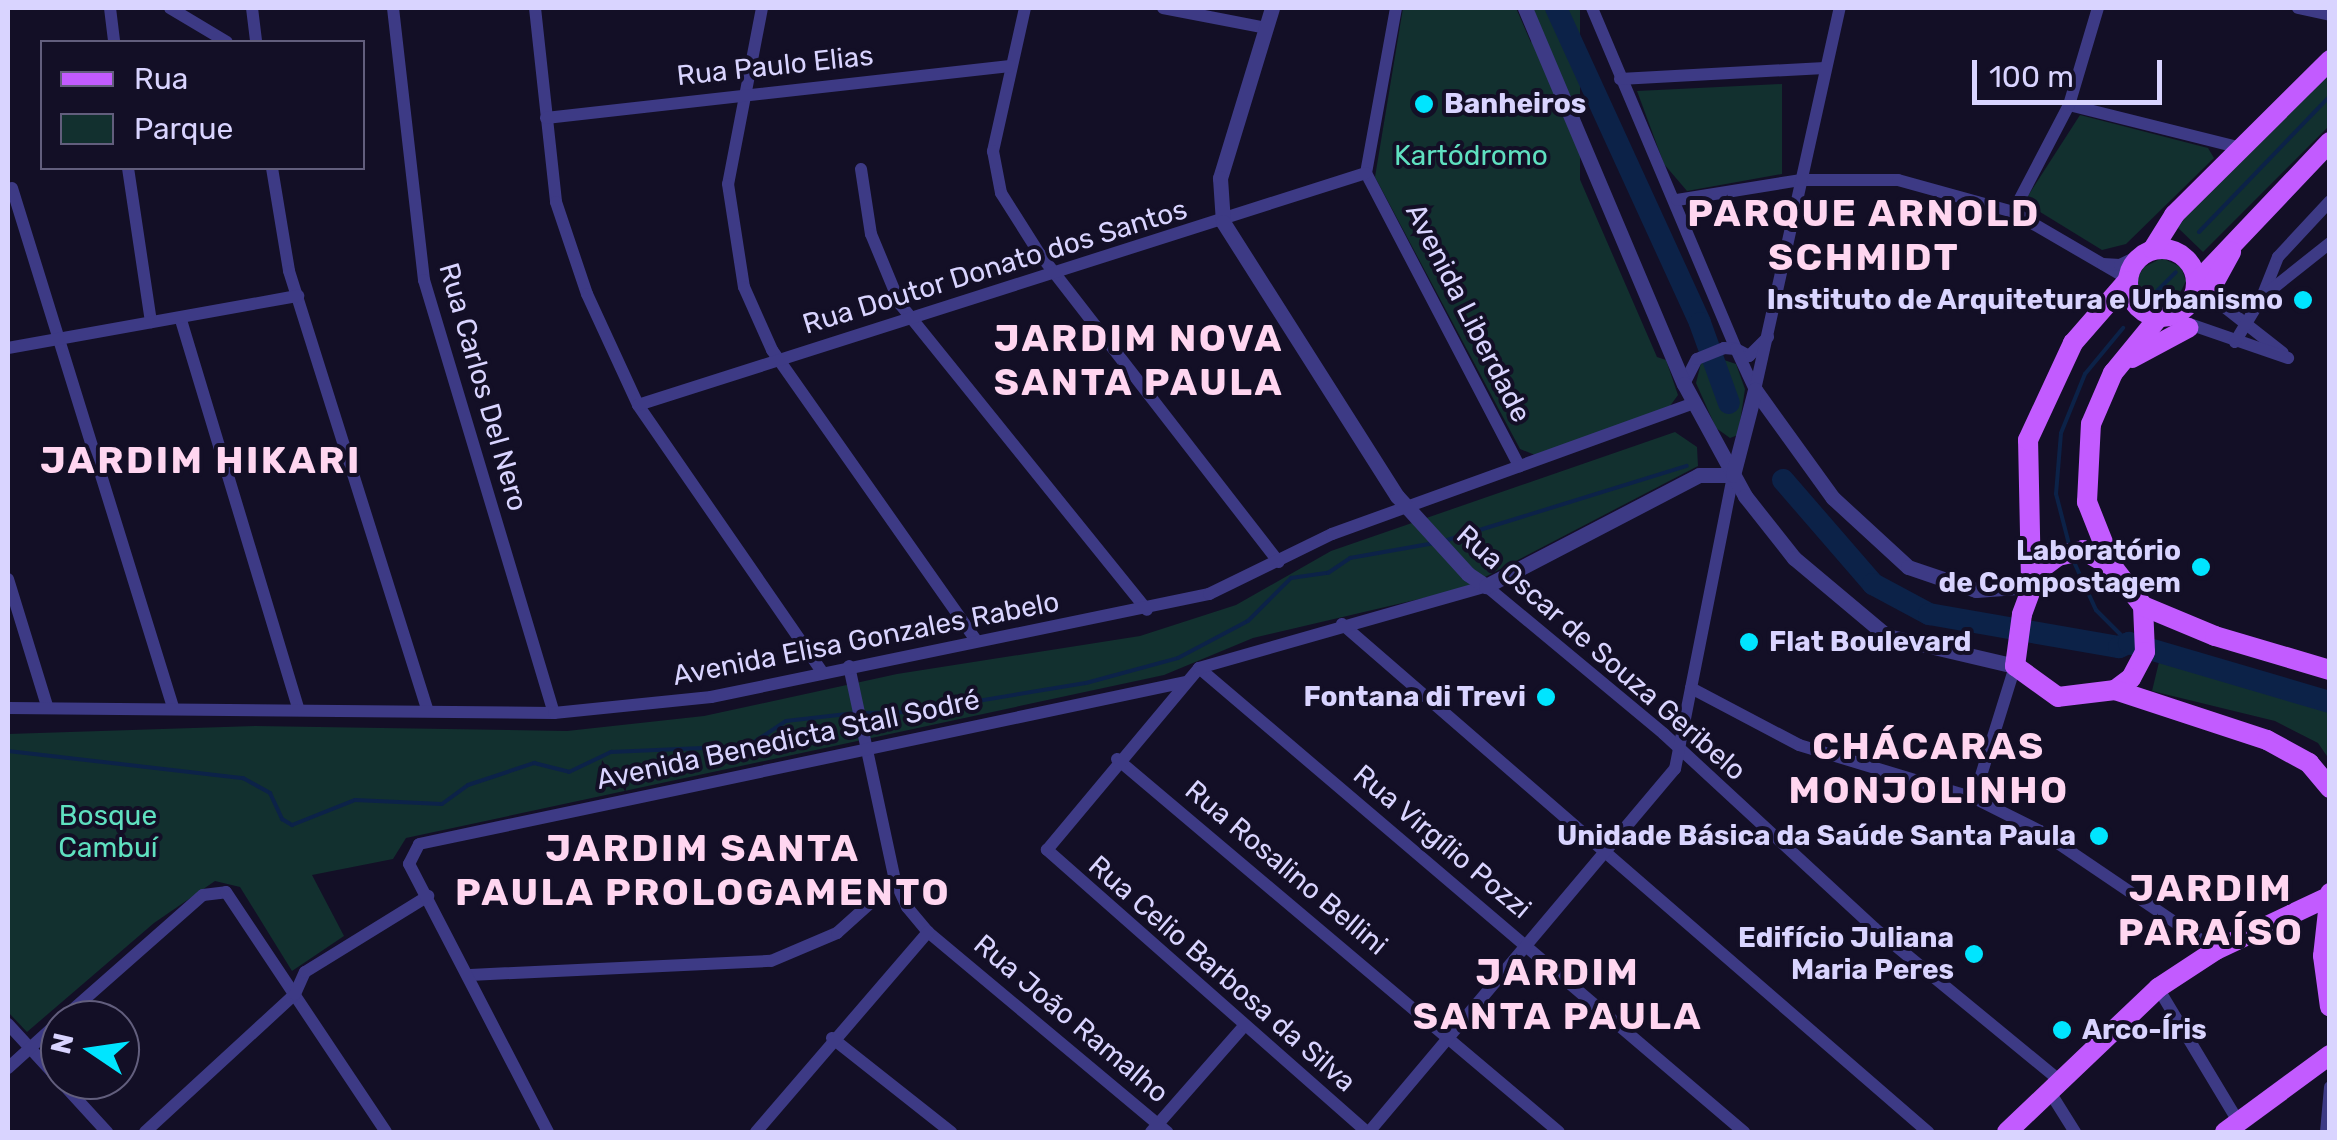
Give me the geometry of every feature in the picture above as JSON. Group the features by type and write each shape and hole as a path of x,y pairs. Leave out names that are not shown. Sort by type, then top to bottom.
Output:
{"main road":[{"path":"2330,60 2169,220 2128,280 2073,342 2028,440 2024,485 2036,559 2022,614 2017,658 2058,697 2115,690 2267,740 2309,763 2330,788"},
{"path":"2115,690 2138,668 2147,636 2143,606 2114,567 2087,502 2084,465 2097,405 2121,364 2164,317 2186,308 2237,238 2330,142"},
{"path":"2148,251 2182,254 2200,287"},
{"path":"2128,280 2140,309 2164,317"},
{"path":"2121,364 2188,328"},
{"path":"2030,586 2058,556 2083,550 2114,567"},
{"path":"2143,606 2215,636 2330,670"},
{"path":"2007,1132 2158,988 2216,950 2329,895"},
{"path":"2329,895 2323,956 2330,1007"},
{"path":"2231,1127 2330,1055"}],"street":[{"path":"110,8 114,40"},
{"path":"170,8 223,40"},
{"path":"252,8 256,40"},
{"name":"Rua Carlos Del Nero","path":"393,8 424,280 554,713"},
{"path":"534,8 561,225 638,405 824,673"},
{"path":"762,8 743,94 728,216 744,287 779,362 975,639"},
{"path":"1024,8 994,142 995,177 1056,274 1278,562"},
{"path":"1163,8 1267,28"},
{"path":"1222,222 1220,178 1272,8"},
{"path":"1366,173 1396,8"},
{"path":"1525,8 1694,403 1732,475 1794,558 1887,636 2017,658 1974,798"},
{"path":"1592,8 1755,390 1833,498 1908,566 1976,590 2030,586"},
{"path":"1368,1132 1675,770 1732,475 1768,336 1840,8"},
{"path":"2013,212 2070,106 2098,8"},
{"path":"2298,8 2330,15"},
{"name":"Rua Paulo Elias","path":"546,118 1010,66"},
{"path":"1620,79 1825,68"},
{"path":"2070,106 2240,148"},
{"path":"861,169 877,252 912,319 1147,610"},
{"path":"128,170 151,322"},
{"path":"272,170 282,247 428,711"},
{"name":"Rua Doutor Donato dos Santos","path":"638,405 1366,173"},
{"name":"Avenida Liberdade","path":"1366,173 1518,466"},
{"path":"1677,200 1801,180 1898,180 2013,212 2128,280"},
{"path":"12,188 173,707"},
{"path":"2235,342 2262,297 2278,258 2330,202"},
{"name":"Rua Oscar de Souza Geribelo","path":"1222,222 1422,527 1456,562 1680,749 1874,928 2053,1084 2074,1132"},
{"path":"2262,297 2330,243"},
{"path":"2101,263 2120,266 2148,251"},
{"path":"2164,317 2288,358 2248,321 2200,287"},
{"path":"8,348 298,296"},
{"path":"181,320 298,708"},
{"path":"1686,378 1713,350 1736,349 1749,356 1768,336"},
{"name":"Avenida Elisa Gonzales Rabelo","path":"8,708 554,713 711,697 975,639 1147,610 1219,590 1302,546 1694,403"},
{"path":"1117,760 1200,668 1342,624 1486,586 1699,475 1732,475"},
{"path":"8,578 47,706"},
{"path":"1342,624 1928,1132"},
{"name":"Rua João Ramalho","path":"849,666 870,746 895,881 928,932 1159,1130"},
{"name":"Rua Virgílio Pozzi","path":"1200,668 1744,1132"},
{"name":"Avenida Benedicta Stall Sodré","path":"428,896 408,857 418,844 1185,682"},
{"path":"1692,688 1798,746 1974,798 2040,831 2216,950"},
{"name":"Rua Celio Barbosa da Silva","path":"1117,760 1047,850 1368,1132"},
{"name":"Rua Rosalino Bellini","path":"1117,760 1558,1132"},
{"path":"470,974 771,961 837,934 895,881"},
{"path":"83,1000 203,895 216,890 238,902 386,1132"},
{"path":"145,1132 295,994 305,972 328,954 428,896 548,1132"},
{"path":"756,1132 832,1038 928,932"},
{"path":"2158,988 2231,1127"},
{"path":"8,1024 107,1132"},
{"path":"1159,1130 1245,1026"},
{"path":"832,1038 951,1132"},
{"path":"8,1068 40,1039"},
{"path":"2294,1079 2314,1084 2327,1105"},
{"path":"2326,1132 2330,1087"}],"green space":[{"name":"Kartódromo","path":"1403,8 1516,8 1574,142 1565,145 1657,357 1666,360 1678,395 1667,410 1535,455 1520,449 1375,177"},
{"path":"1531,8 1580,8 1580,345 1531,345"},
{"path":"2329,66 2329,126 2203,252 2174,224"},
{"path":"1782,84 1782,174 1687,191 1664,164 1637,91"},
{"path":"2080,115 2208,148 2214,158 2126,244 2102,250 2024,202"},
{"path":"2162,258 2181,267 2186,281 2176,301 2154,307 2139,299 2135,282 2144,267"},
{"path":"1715,357 1736,364 1745,389 1738,435 1730,438 1716,428 1696,383 1701,363"},
{"name":"Bosque Cambuí","path":"1675,432 1697,447 1698,466 1462,589 1253,638 1164,675 406,838 393,859 312,875 344,936 292,971 240,887 215,881 154,923 64,1000 40,1000 40,1021 27,1032 8,1012 8,734 255,726 567,731 704,716 897,674 1140,636 1236,605 1331,551"},
{"path":"2159,662 2329,712 2329,759 2318,743 2275,721 2152,691"}],"waterway":[{"path":"1556,8 1700,323 1729,403"},
{"path":"2199,232 2330,96"},
{"path":"2151,297 2176,272"},
{"path":"2070,548 2056,494 2061,433 2085,374 2123,328"},
{"path":"1444,541 1687,466"},
{"path":"1783,480 1873,584 1929,614 2119,647 2129,643 2330,702"},
{"path":"865,713 912,712 1086,683 1178,658 1248,621 1291,578 1328,573 1350,558 1435,543"},
{"path":"2074,562 2096,610 2129,643"},
{"path":"8,751 243,778 270,793 282,819 292,825 355,800 442,804 468,785 534,763 569,772 611,752 748,746 786,721 856,713"}],"place":[{"name":"Banheiros","path":"1424,104"},
{"name":"Instituto de Arquitetura e Urbanismo","path":"2303,300"},
{"name":"Laboratório de Compostagem","path":"2201,567"},
{"name":"Flat Boulevard","path":"1749,642"},
{"name":"Fontana di Trevi","path":"1546,697"},
{"name":"Unidade Básica da Saúde Santa Paula","path":"2099,836"},
{"name":"Edifício Juliana Maria Peres","path":"1974,954"},
{"name":"Arco-Íris","path":"2062,1030"}],"district":[{"name":"PARQUE ARNOLD SCHMIDT","path":"1864,236"},
{"name":"JARDIM NOVA SANTA PAULA","path":"1139,361"},
{"name":"JARDIM HIKARI","path":"201,461"},
{"name":"CHÁCARAS MONJOLINHO","path":"1929,769"},
{"name":"JARDIM SANTA PAULA PROLOGAMENTO","path":"703,871"},
{"name":"JARDIM PARAÍSO","path":"2211,911"},
{"name":"JARDIM SANTA PAULA","path":"1558,995"}]}
